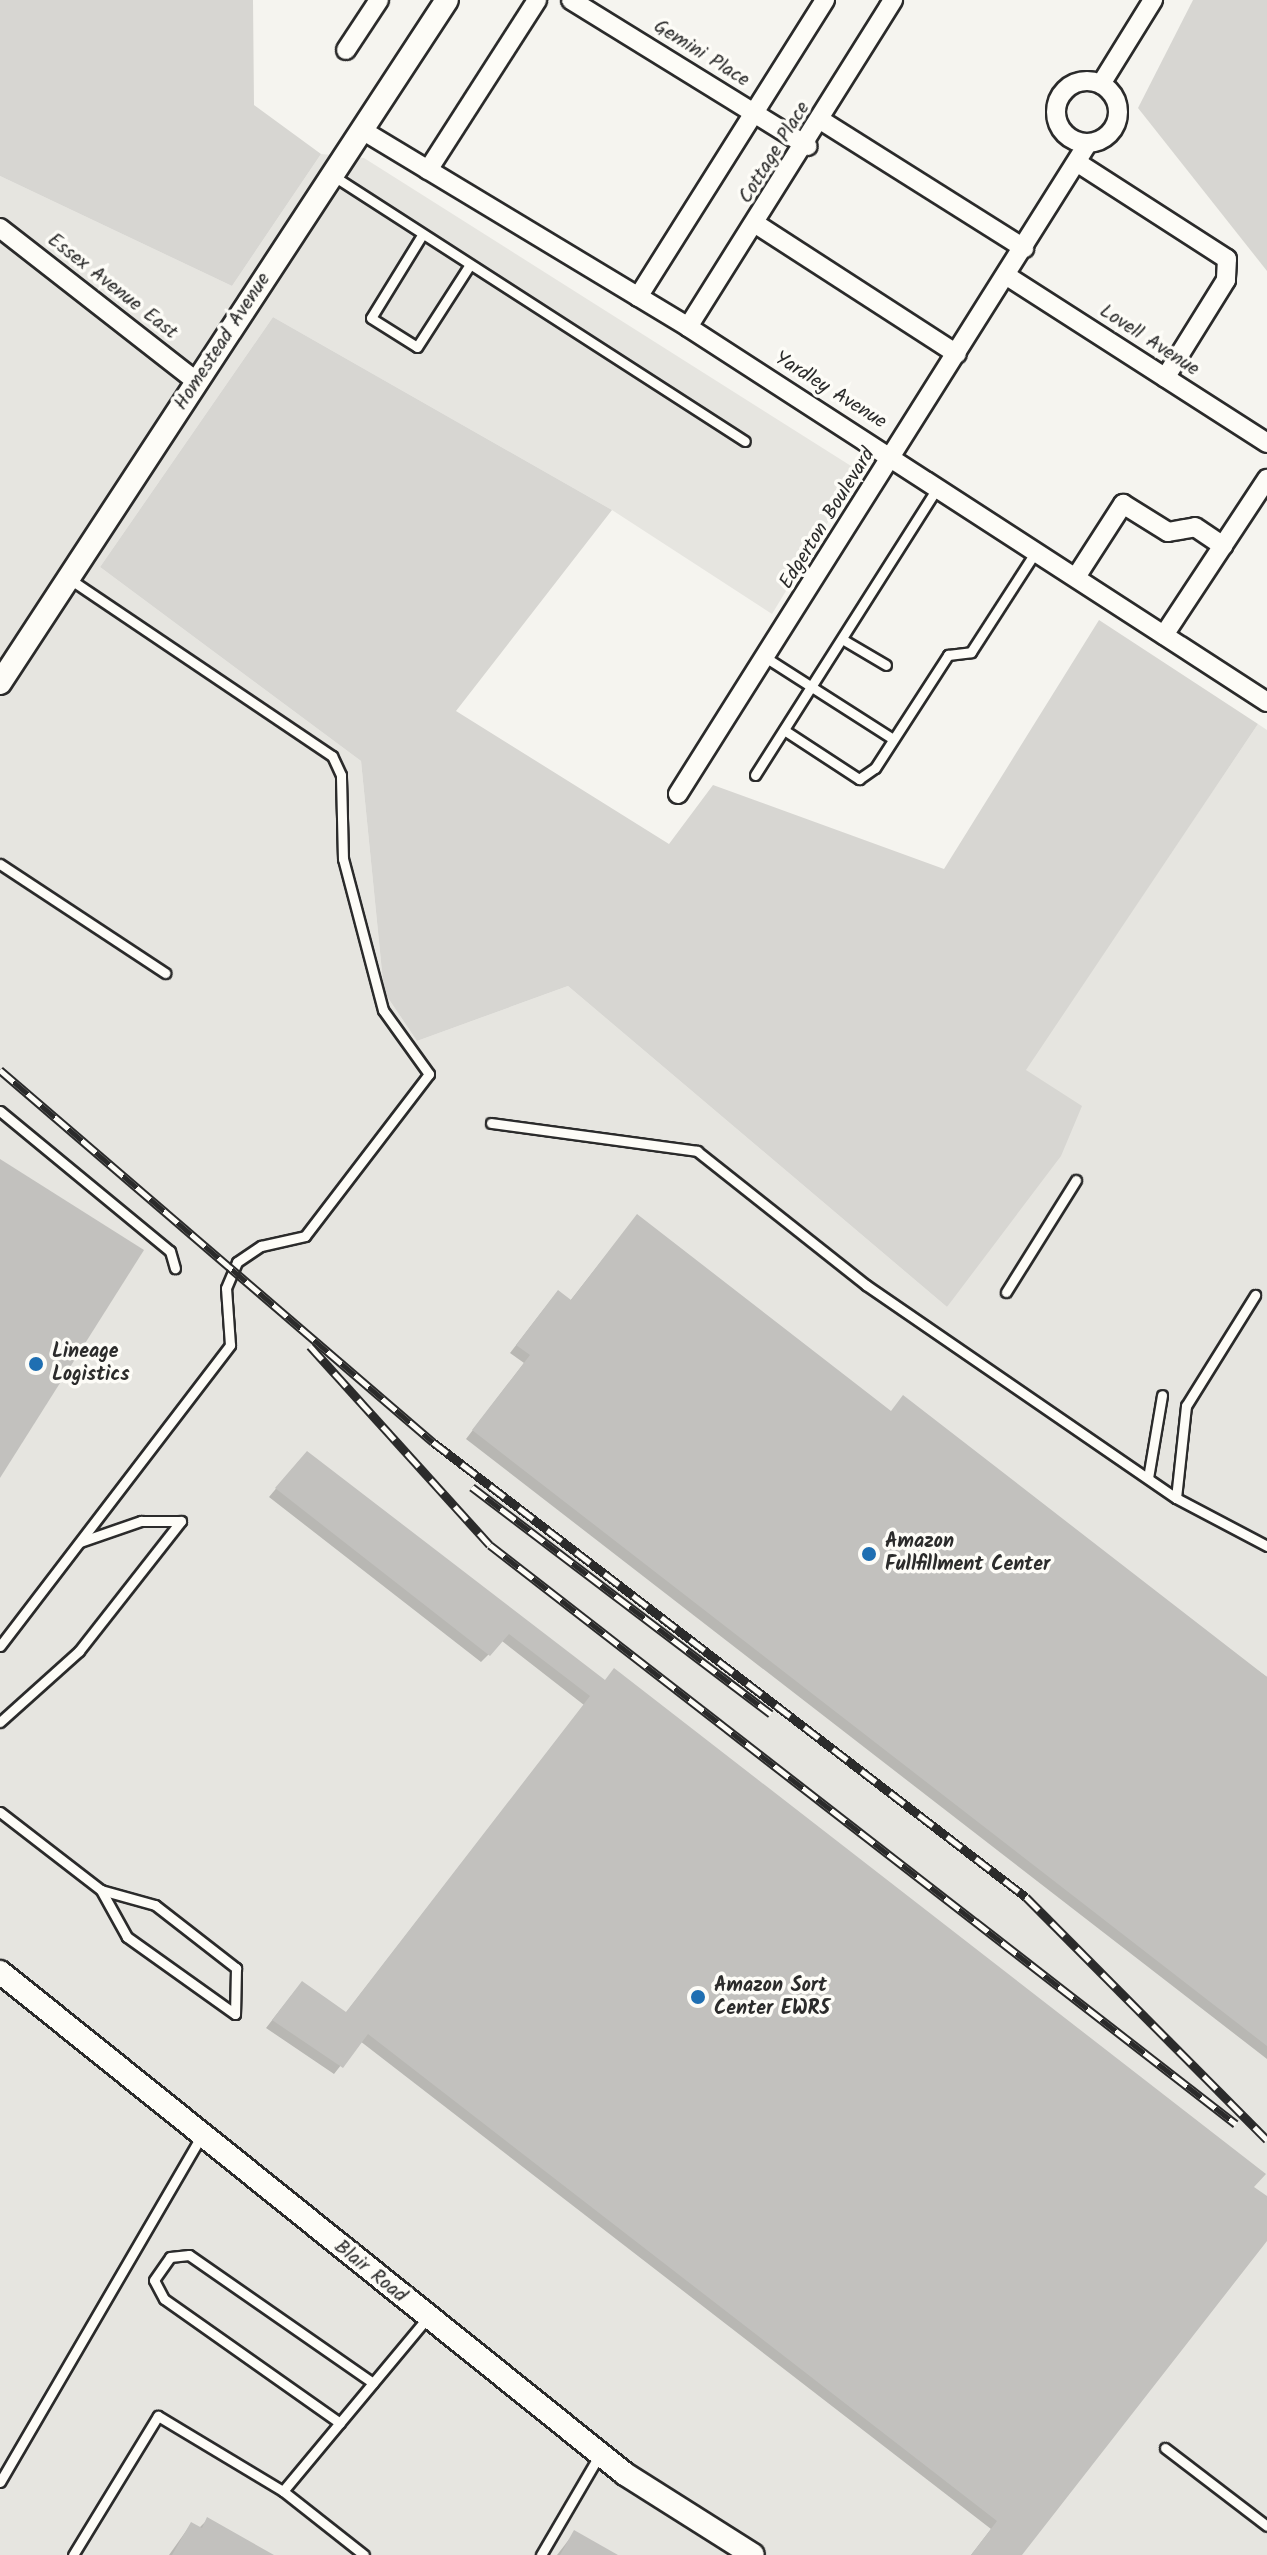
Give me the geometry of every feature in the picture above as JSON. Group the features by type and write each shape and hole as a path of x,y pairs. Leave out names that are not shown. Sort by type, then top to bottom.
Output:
{"street":[{"path":"346,50 379,0"},
{"name":"Homestead Avenue","path":"0,683 447,0"},
{"path":"428,170 537,0"},
{"name":"Gemini Place","path":"571,0 807,146"},
{"path":"638,297 825,0"},
{"name":"Cottage Place","path":"688,327 807,146 893,0"},
{"path":"1101,84 1153,0"},
{"path":"1101,84 1117,104 1117,122 1088,143 1068,137 1057,109 1073,85 1101,84"},
{"path":"822,121 1024,248"},
{"name":"Yardley Avenue","path":"362,130 688,327 1267,702"},
{"name":"Edgerton Boulevard","path":"678,794 768,659 1088,143"},
{"path":"1078,163 1227,259 1226,280 1165,378"},
{"path":"756,224 957,354"},
{"name":"Essex Avenue East","path":"0,228 197,382"},
{"name":"Lovell Avenue","path":"1007,276 1267,443"},
{"path":"1164,635 1267,479"},
{"path":"1076,577 1123,504 1168,532 1195,527 1223,546"},
{"name":"Blair Road","path":"0,1972 600,2454 753,2555"}],"lane":[{"path":"332,175 745,441"},
{"path":"422,235 371,318 417,347 469,266"},
{"path":"755,775 938,487"},
{"path":"784,730 859,779 893,739 948,655 971,652 1036,551"},
{"path":"0,1646 230,1345 226,1288 237,1262 261,1246 305,1236 429,1074 383,1010 343,859 341,775 332,756 68,579"},
{"path":"842,639 886,665"},
{"path":"768,659 893,739"},
{"path":"0,864 165,973"},
{"path":"0,1111 170,1251 175,1268"},
{"path":"491,1123 697,1151 866,1285 1176,1498 1267,1546"},
{"path":"1006,1292 1076,1180"},
{"path":"1176,1498 1186,1406 1255,1295"},
{"path":"1148,1478 1162,1395"},
{"path":"0,1722 79,1651 181,1521 141,1521 80,1542"},
{"path":"0,1812 101,1890 155,1905 236,1968 235,2014 127,1937 101,1890"},
{"path":"0,2482 202,2135"},
{"path":"340,2423 164,2299 154,2280 170,2257 189,2255 373,2383"},
{"path":"283,2491 427,2318"},
{"path":"73,2555 158,2416 283,2491 364,2555"},
{"path":"1165,2448 1267,2526"},
{"path":"541,2555 600,2454"}],"shaded area":[{"path":"0,0 253,0 254,105 321,154 232,286 0,176"},
{"path":"1193,0 1267,0 1267,271 1138,108"},
{"path":"321,154 364,158 859,471 772,614 612,510 273,317 100,567 361,761 384,992 417,1041 568,986 947,1307 1081,1107 1025,1070 1258,724 1267,730 1267,2555 0,2555 0,176 232,286"},
{"path":"273,317 612,510 456,711 669,844 713,785 944,869 1099,620 1258,724 1026,1070 1082,1106 1061,1156 947,1307 568,986 417,1041 384,992 361,761 100,567"}],"building":[{"name":"Lineage Logistics","path":"0,1159 144,1250 0,1478"},
{"name":"Amazon Fullfillment Center","path":"637,1214 891,1411 903,1395 1267,1677 1267,2046 472,1430 530,1355 516,1345 558,1290 571,1300"},
{"name":"Amazon Sort Center EWR5","path":"307,1451 605,1680 614,1668 1266,2174 1254,2187 1267,2196 1267,2241 1022,2555 971,2555 997,2521 368,2034 343,2068 272,2020 302,1981 346,2012 590,1696 509,1634 490,1656 275,1488"},
{"path":"207,2517 274,2555 172,2555 191,2522 202,2528"},
{"path":"574,2530 618,2555 560,2555"}],"railway":[{"path":"0,1070 433,1442 1026,1897 1267,2140"},
{"path":"310,1346 490,1545 1236,2124"},
{"path":"472,1487 771,1714"}],"place":[{"name":"Lineage Logistics","path":"36,1364"},
{"name":"Amazon Fullfillment Center","path":"869,1554"},
{"name":"Amazon Sort Center EWR5","path":"698,1997"}]}
